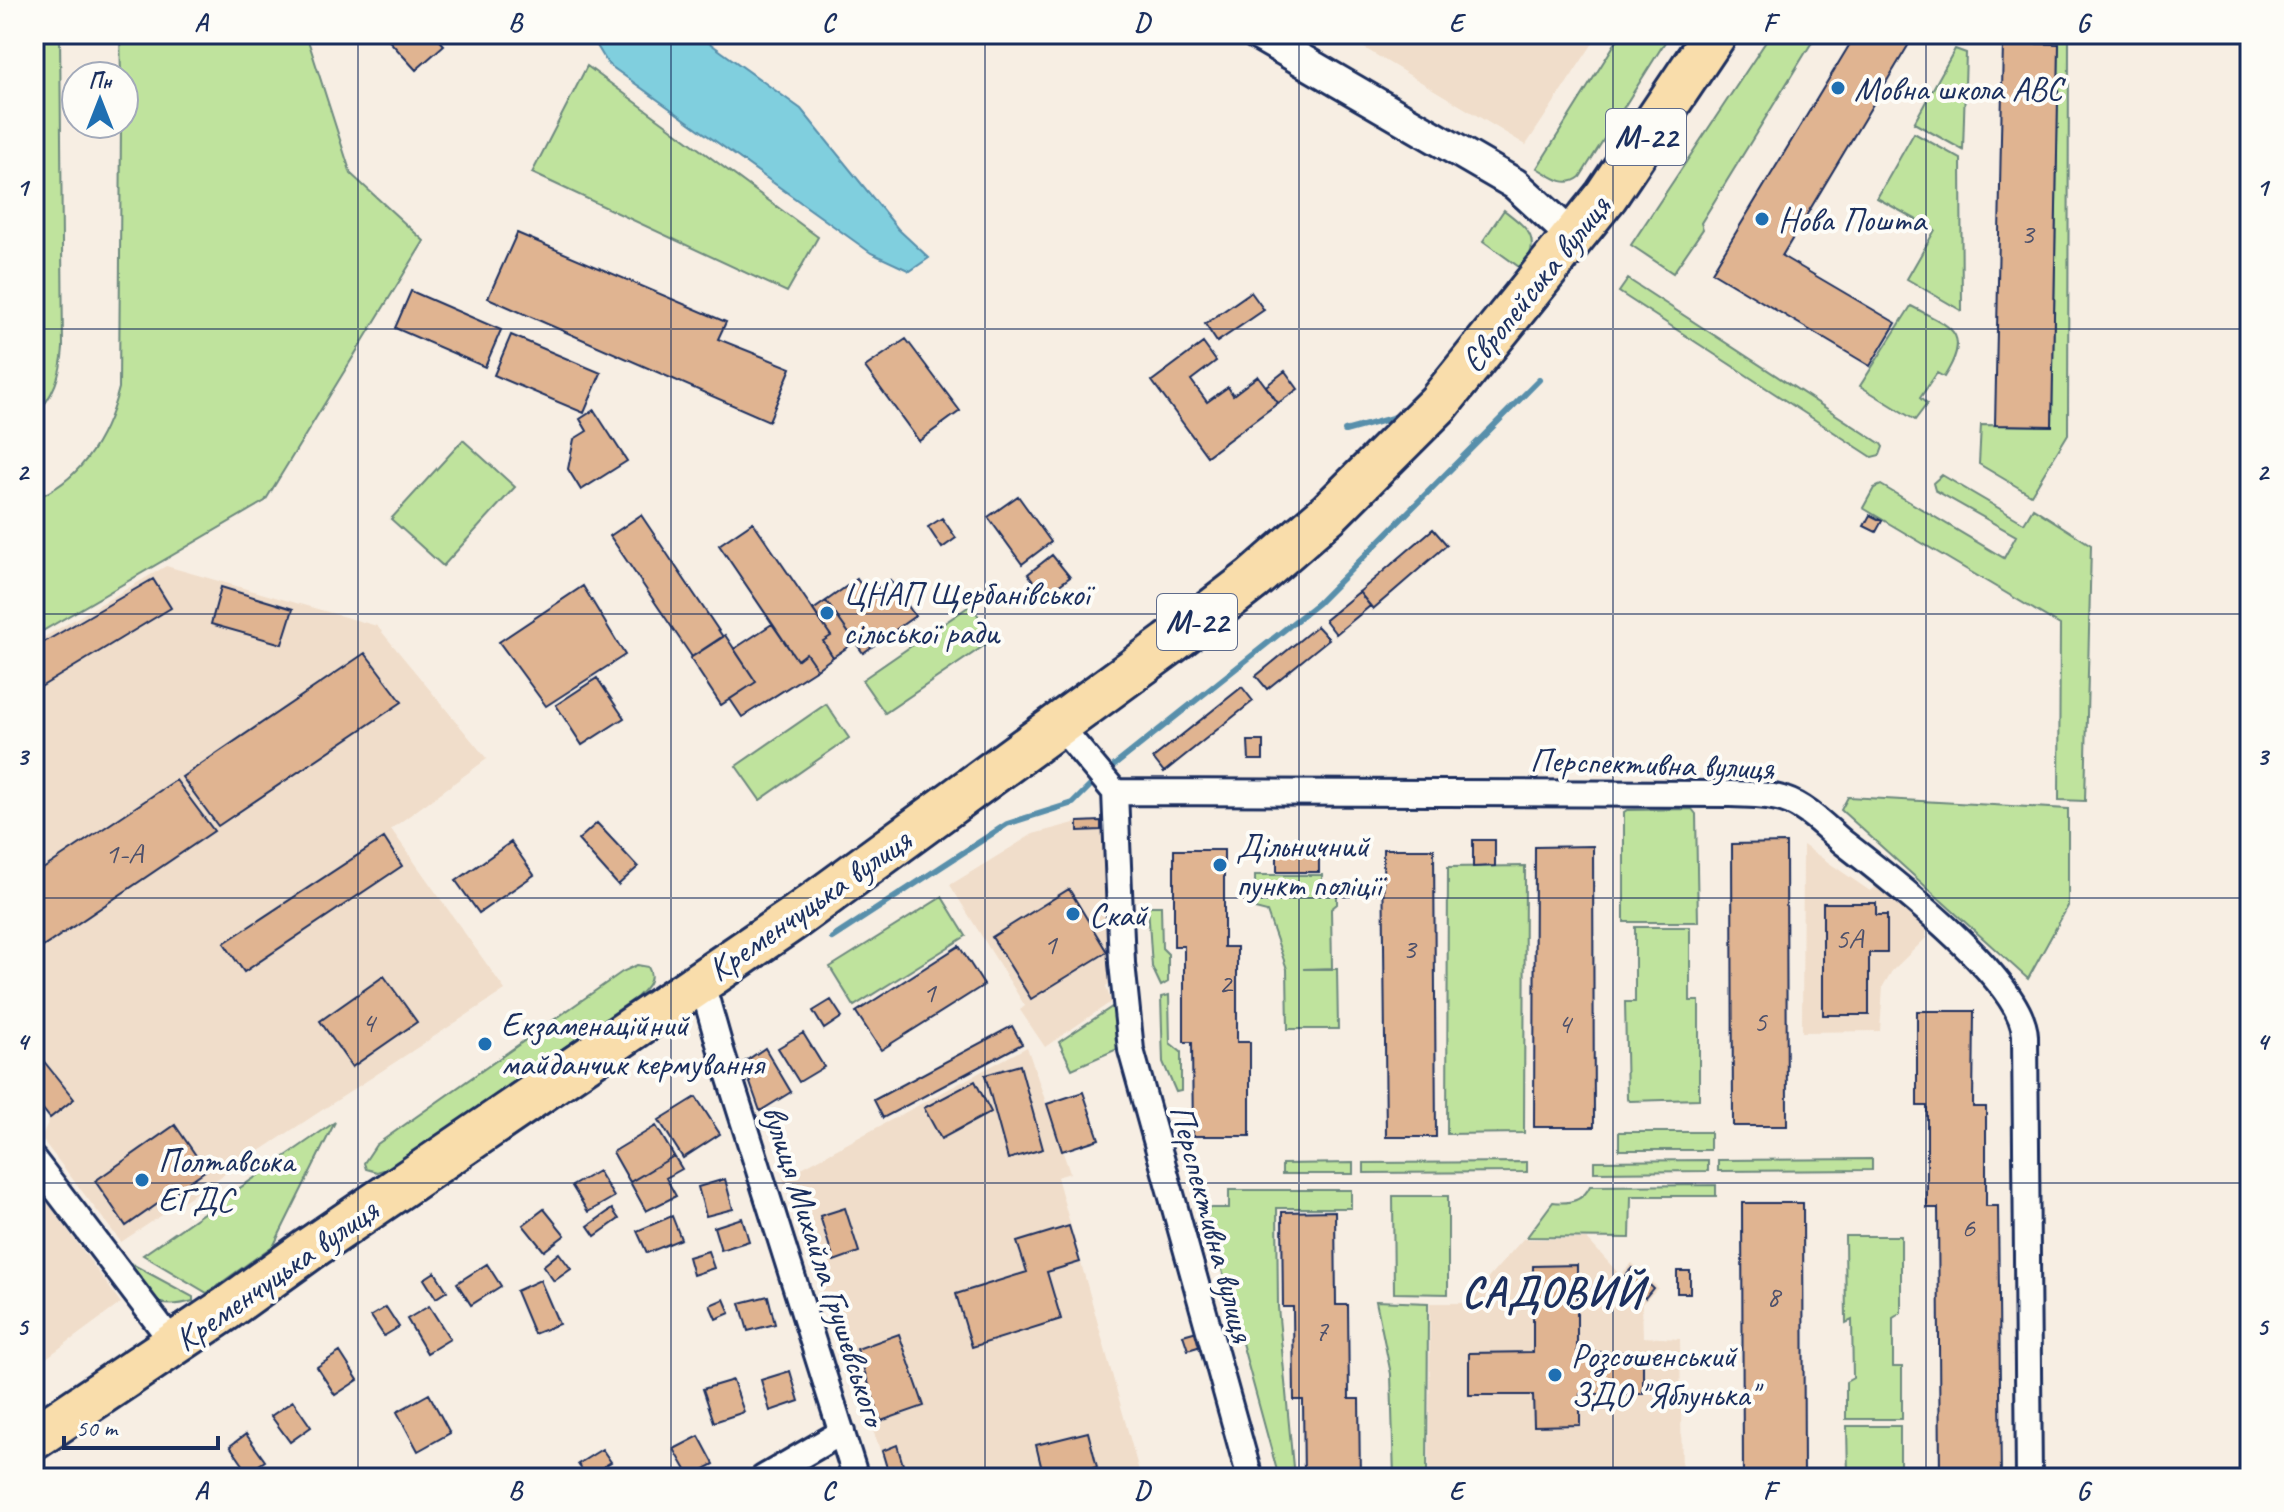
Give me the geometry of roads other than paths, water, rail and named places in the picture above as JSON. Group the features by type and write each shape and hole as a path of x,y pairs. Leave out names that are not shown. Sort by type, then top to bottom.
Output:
{"highway":[{"name":"Європейська вулиця","path":"1330,512 1439,403 1536,285 1606,196 1715,34"},
{"name":"Кременчуцька вулиця","path":"34,1438 793,919 1241,589 1330,512"}],"street":[{"path":"1257,34 1515,184 1573,237"},
{"path":"1058,724 1115,792"},
{"name":"Перспективна вулиця","path":"1250,1478 1131,1050 1122,963 1115,792 1731,794 1785,799 1809,815 1925,906 2005,990 2022,1017 2025,1036 2029,1478"},
{"name":"вулиця Михайла Грушевського","path":"701,980 856,1478"},
{"path":"34,1160 174,1344"},
{"path":"763,1478 842,1432"}],"water":[{"path":"590,34 697,34 801,109 898,229 929,258 910,271 871,253 608,64"}],"waterway":[{"path":"1111,768 1318,603 1539,380"},
{"path":"1345,431 1403,415"},
{"path":"832,938 1007,824 1073,803 1096,780"}],"place":[{"name":"Мовна школа ABC","path":"1838,88"},
{"name":"Нова Пошта","path":"1762,219"},
{"name":"ЦНАП Щербанівської сільської ради","path":"827,613"},
{"name":"Дільничний пункт поліції","path":"1220,865"},
{"name":"Скай","path":"1073,914"},
{"name":"Екзаменаційний майданчик кермування","path":"485,1044"},
{"name":"Полтавська ЕГДС","path":"142,1180"},
{"name":"Розсошенський ЗДО \"Яблунька\"","path":"1555,1375"}],"district":[{"name":"САДОВИЙ","path":"1553,1291"}]}
